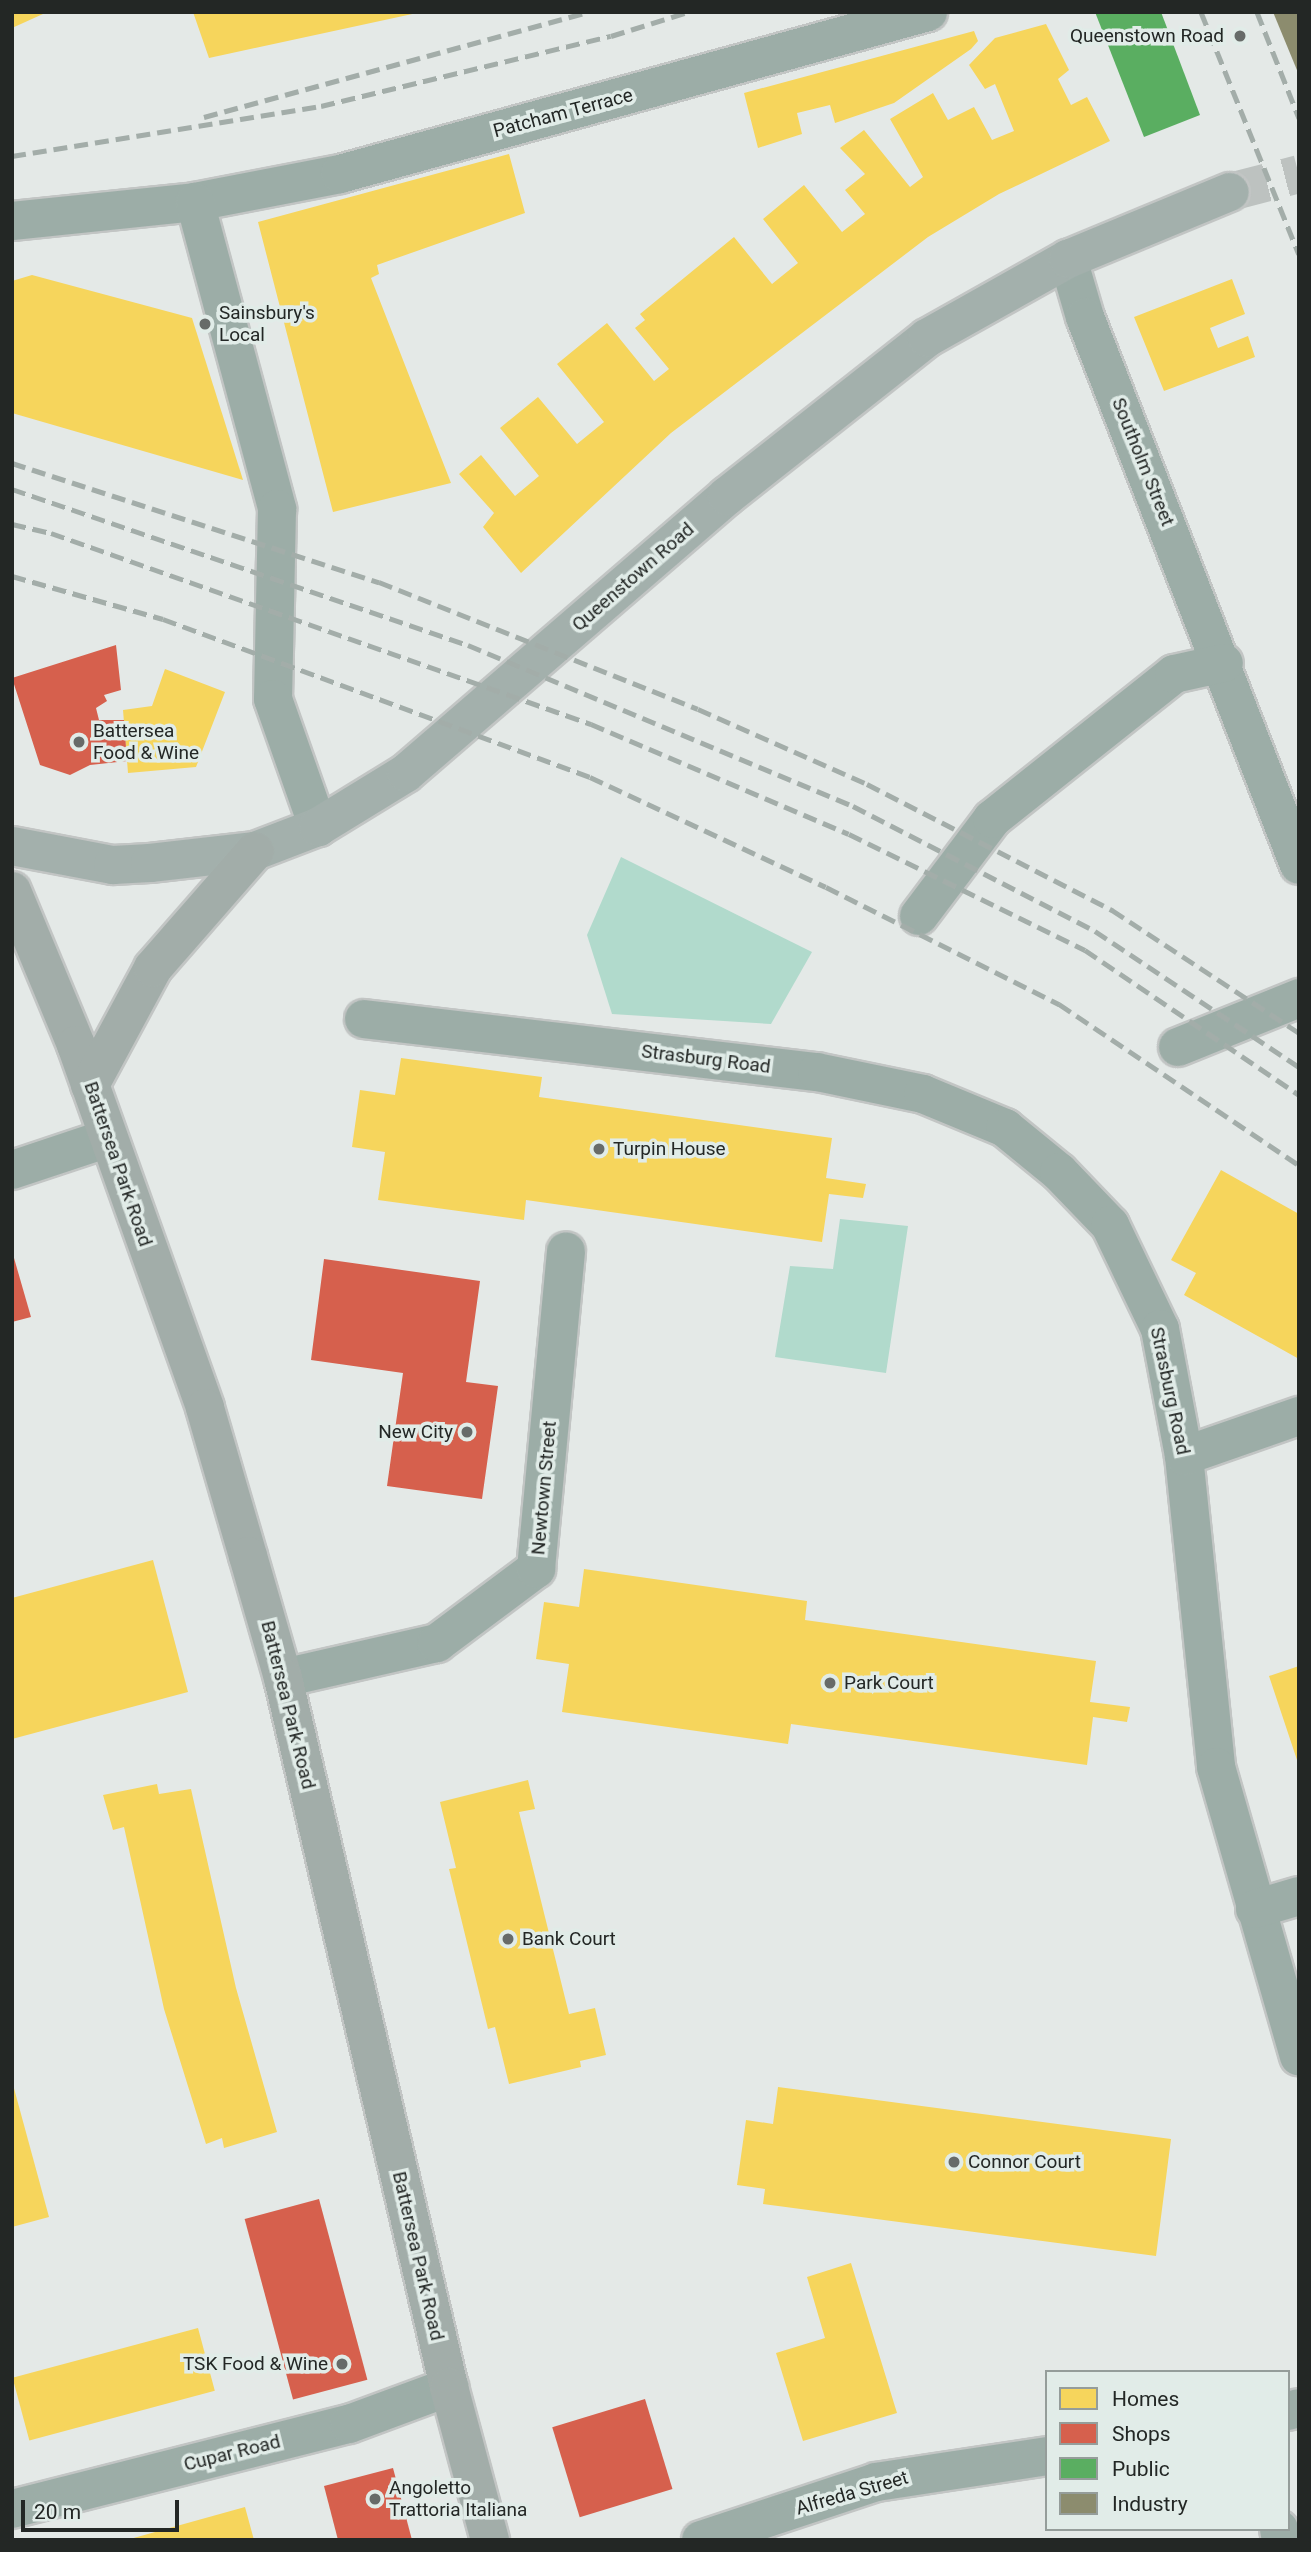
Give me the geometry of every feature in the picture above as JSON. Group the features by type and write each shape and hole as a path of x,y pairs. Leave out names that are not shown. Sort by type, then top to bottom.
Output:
{"highway":[{"path":"90,1085 153,968 255,851"},
{"name":"Battersea Park Road","path":"12,891 90,1085 205,1408 283,1678 449,2387 490,2540"}],"main road":[{"name":"Queenstown Road","path":"12,846 113,865 255,851 318,827 406,773 727,496 904,355 1068,259 1230,192"}],"street":[{"name":"Patcham Terrace","path":"12,221 195,202 340,174 928,12"},
{"path":"195,202 277,509 273,699 318,827"},
{"name":"Southolm Street","path":"1068,259 1085,317 1224,663 1299,865"},
{"path":"919,916 992,819 1174,674 1224,663"},
{"path":"1178,1047 1299,998"},
{"name":"Strasburg Road","path":"364,1019 817,1072 923,1094 1005,1128 1059,1172 1110,1225 1160,1329 1184,1456 1216,1767 1299,2056"},
{"path":"12,1170 108,1138"},
{"name":"Newtown Street","path":"283,1678 437,1643 536,1569 566,1251"},
{"path":"1184,1456 1299,1416"},
{"path":"1255,1909 1299,1896"},
{"name":"Cupar Road","path":"12,2509 349,2424 449,2387"},
{"name":"Alfreda Street","path":"702,2540 876,2482 1045,2456"}],"green space":[{"path":"621,857 812,952 771,1024 612,1014 587,935"},
{"path":"840,1219 908,1226 886,1373 775,1357 790,1266 833,1269"}],"building: Homes":[{"path":"12,12 42,12 43,14 12,28"},
{"path":"193,12 417,12 417,13 209,58"},
{"path":"1046,24 1069,70 1058,79 1071,105 1087,97 1110,141 999,194 928,237 671,433 521,573 483,527 494,513 459,474 481,455 515,496 539,476 500,428 538,397 577,444 604,422 557,364 607,323 654,381 669,369 635,328 645,320 640,314 734,237 772,284 798,263 763,219 804,185 842,232 865,214 845,190 865,174 840,148 864,130 910,187 923,177 890,119 933,93 948,120 974,107 992,140 1014,131 995,84 985,89 969,65 995,38"},
{"path":"974,31 978,41 971,49 894,103 835,123 830,105 797,113 802,134 758,148 744,93"},
{"path":"509,154 525,213 377,265 379,274 371,278 451,483 333,512 258,222"},
{"path":"32,275 192,318 243,480 12,413 12,281"},
{"path":"1232,279 1245,314 1210,328 1218,348 1248,336 1255,357 1164,391 1134,317"},
{"path":"165,669 225,692 196,767 128,773 123,710 152,706"},
{"name":"Turpin House","path":"401,1058 542,1077 539,1097 832,1138 826,1178 866,1184 863,1198 829,1194 822,1242 526,1200 524,1220 378,1200 385,1152 352,1147 360,1090 395,1095"},
{"path":"1221,1170 1299,1214 1299,1359 1184,1295 1196,1273 1171,1260"},
{"path":"153,1560 188,1692 12,1739 12,1598"},
{"name":"Park Court","path":"584,1569 807,1601 805,1620 1096,1661 1090,1702 1130,1707 1127,1722 1093,1717 1087,1765 791,1724 788,1744 562,1712 569,1664 536,1659 544,1602 579,1607"},
{"path":"1299,1666 1299,1762 1298,1763 1269,1676"},
{"name":"Bank Court","path":"528,1780 535,1809 519,1812 569,2014 595,2008 606,2055 580,2061 581,2067 509,2084 495,2027 488,2029 449,1869 456,1868 440,1802"},
{"path":"157,1784 159,1794 191,1789 236,1988 277,2132 224,2148 222,2138 206,2144 164,2009 124,1827 113,1830 103,1795"},
{"path":"12,2081 49,2217 12,2227"},
{"name":"Connor Court","path":"778,2087 1171,2139 1156,2256 763,2204 765,2189 737,2185 746,2120 773,2124"},
{"path":"851,2263 897,2413 803,2441 776,2353 825,2338 807,2277"},
{"path":"198,2328 215,2391 29,2440 13,2378"},
{"path":"245,2507 254,2540 130,2539"}],"building: Shops":[{"path":"116,645 121,690 104,695 107,701 96,708 99,720 124,720 127,761 90,765 70,775 40,765 12,678"},
{"path":"12,1251 31,1317 12,1322"},
{"path":"324,1259 480,1281 466,1382 498,1386 482,1499 387,1486 403,1373 311,1360"},
{"path":"319,2199 367,2380 293,2400 245,2219"},
{"path":"645,2399 672,2489 580,2517 552,2427"},
{"path":"393,2468 412,2540 338,2540 324,2486"}],"building: Public":[{"path":"1095,12 1161,12 1200,115 1144,137"}],"building: Industry":[{"path":"1273,12 1299,12 1299,75"}],"tunnel":[{"path":"1230,192 1299,174"}],"railway":[{"path":"204,117 589,12"},
{"path":"12,156 321,106 611,36 688,12"},
{"path":"1201,12 1299,254"},
{"path":"1257,12 1299,118"},
{"path":"12,463 379,582 698,709 867,784 1112,910 1299,1033"},
{"path":"12,489 468,645 853,806 1095,931 1299,1067"},
{"path":"12,524 51,533 591,724 849,834 1085,950 1299,1095"},
{"path":"12,576 163,619 590,777 826,887 1059,1004 1299,1165"}],"place":[{"name":"Queenstown Road","path":"1240,36"},
{"name":"Sainsbury's Local","path":"205,324"},
{"name":"Battersea Food & Wine","path":"79,742"},
{"name":"Turpin House","path":"599,1149"},
{"name":"New City","path":"467,1432"},
{"name":"Park Court","path":"830,1683"},
{"name":"Bank Court","path":"508,1939"},
{"name":"Connor Court","path":"954,2162"},
{"name":"TSK Food & Wine","path":"342,2364"},
{"name":"Angoletto Trattoria Italiana","path":"375,2499"}]}
